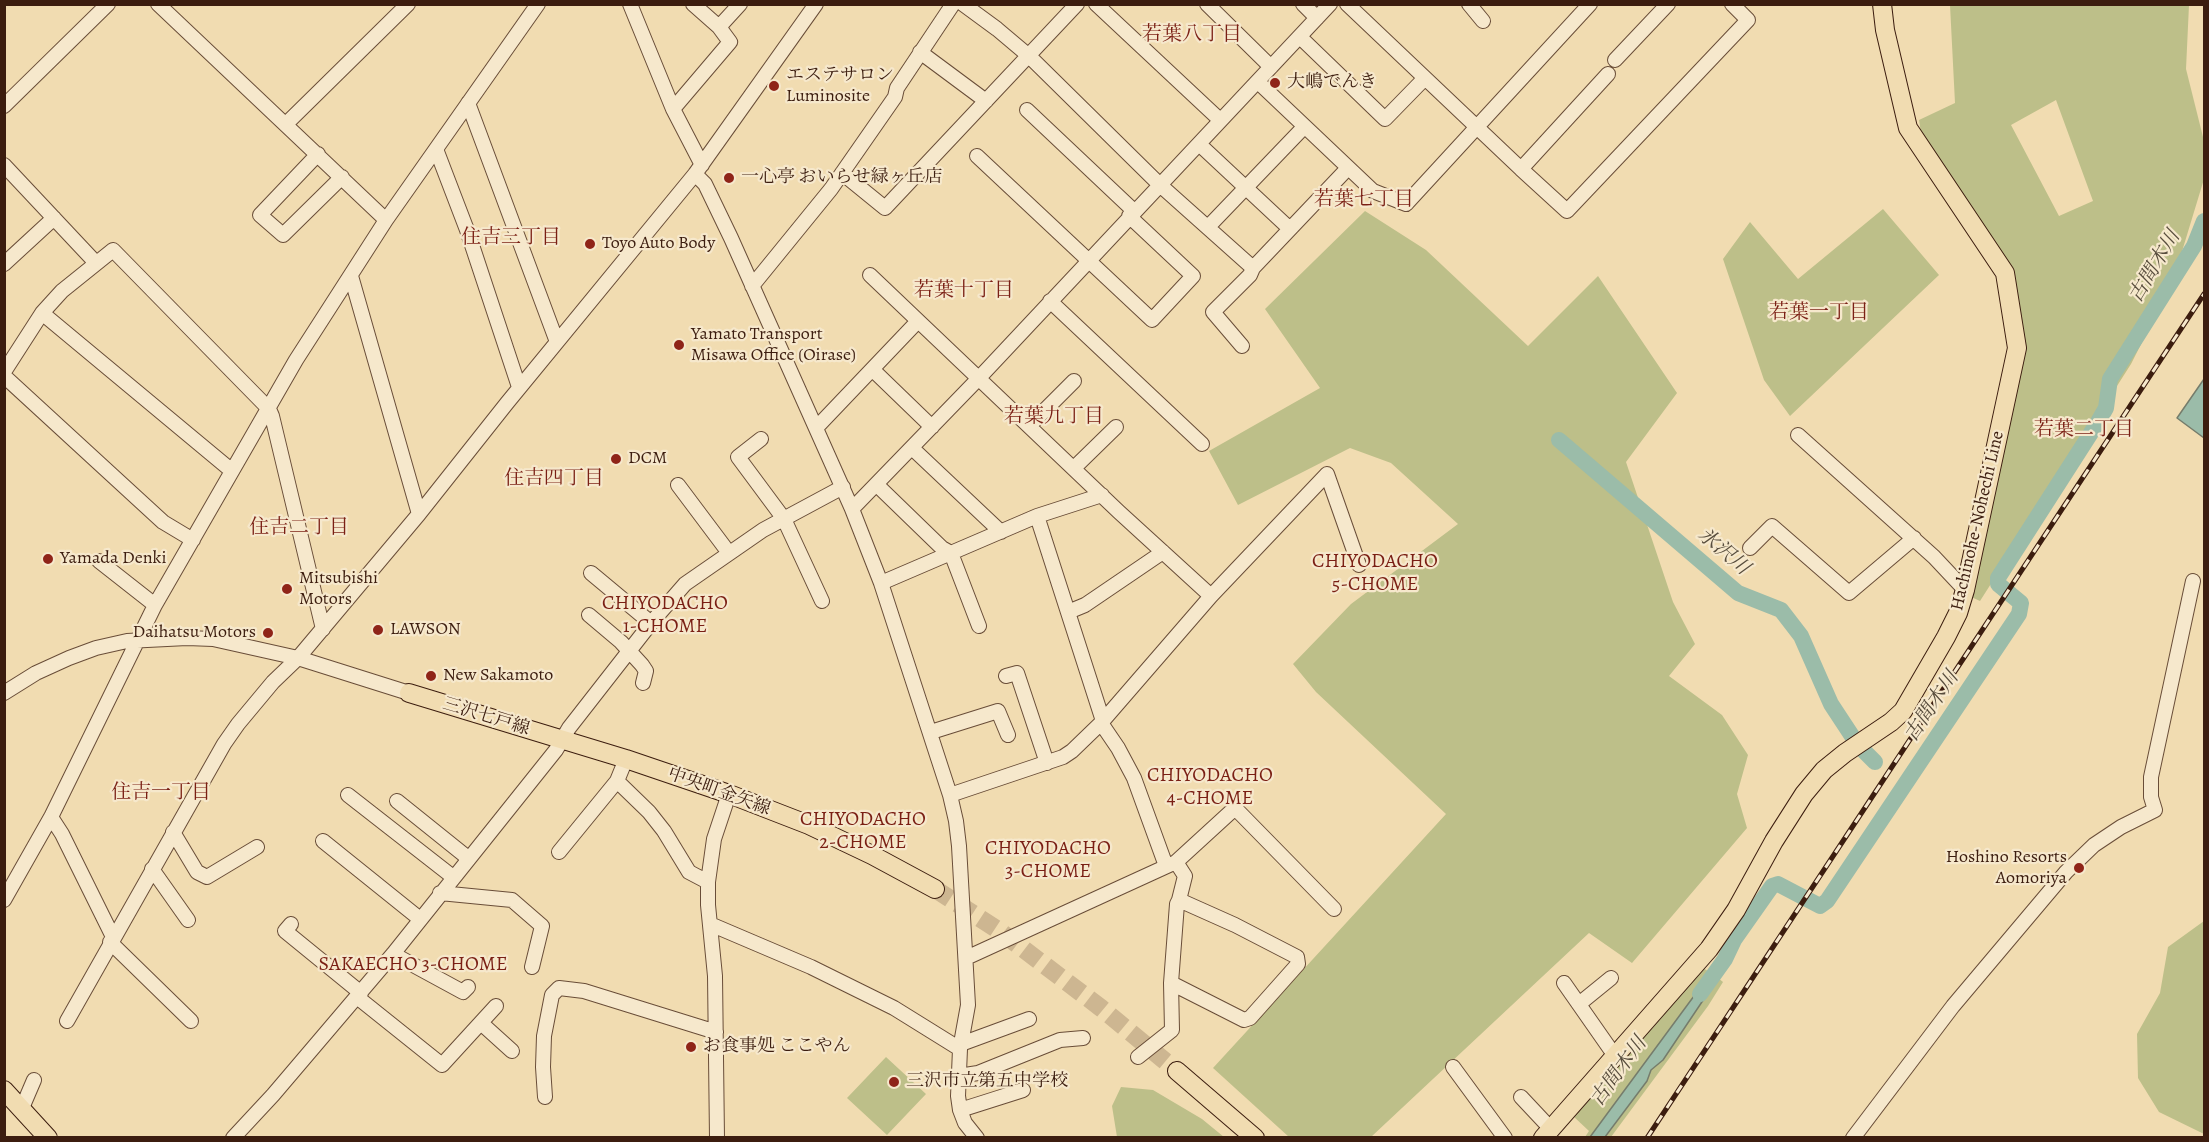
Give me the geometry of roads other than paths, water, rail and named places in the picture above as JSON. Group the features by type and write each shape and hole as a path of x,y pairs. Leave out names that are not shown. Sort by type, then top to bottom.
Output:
{"main road":[{"name":"Hachinohe-Nohechi Line","path":"1547,1133 1716,939 1736,910 1786,822 1819,776 1845,753 1891,722 1903,711 1946,637 1958,613 1965,590 2017,348 2005,273 1908,128 1885,30 1882,4"},
{"name":"三沢七戸線","path":"409,693 564,740"},
{"name":"中央町金矢線","path":"564,740 729,794 809,825 935,889"},
{"path":"1177,1071 1255,1137"},
{"path":"4,1090 48,1137"}],"street":[{"path":"4,106 108,4"},
{"path":"158,4 386,220"},
{"path":"286,124 408,4"},
{"path":"4,900 51,817 155,605 296,360 386,220 538,4"},
{"path":"630,4 705,184 843,487 880,582 931,732 950,795 959,846 968,1005 961,1047 960,1110 965,1123 977,1137"},
{"path":"673,109 730,42 719,27 693,4"},
{"path":"719,27 740,4"},
{"path":"67,1021 173,832 238,724 273,682 323,629 419,514 519,387 699,170 816,4"},
{"path":"752,286 842,173 895,97 897,88 953,4"},
{"path":"963,4 1029,56 1160,185 1253,268"},
{"path":"842,173 885,208 1077,4"},
{"path":"1096,4 1220,120"},
{"path":"1207,4 1271,67"},
{"path":"1303,4 1317,18"},
{"path":"852,509 979,378 1330,4"},
{"path":"1347,4 1567,211 1748,20 1732,4"},
{"path":"1469,4 1483,21"},
{"path":"1257,82 1373,191 1407,204 1590,4"},
{"path":"1614,60 1668,4"},
{"path":"1300,37 1385,119 1425,78"},
{"path":"920,52 986,101"},
{"path":"1521,169 1608,74"},
{"path":"468,103 557,342"},
{"path":"977,156 1152,320 1193,276 1027,110"},
{"path":"1208,227 1305,127"},
{"path":"1199,144 1290,229"},
{"path":"436,149 519,387"},
{"path":"318,154 260,214 283,235 342,177"},
{"path":"4,165 96,263"},
{"path":"1242,346 1213,312 1348,168"},
{"path":"4,264 54,218"},
{"path":"193,540 163,522 4,374 42,313 62,291 113,250 269,409 323,629"},
{"path":"870,275 1211,596"},
{"path":"351,276 419,514"},
{"path":"1050,301 1202,444"},
{"path":"42,313 232,471"},
{"path":"817,427 918,321"},
{"path":"873,370 932,427"},
{"path":"1029,426 1074,381"},
{"path":"1074,468 1116,426"},
{"path":"1798,435 1914,538 1965,590"},
{"path":"761,439 738,457 784,519 822,601"},
{"path":"912,448 1001,532"},
{"path":"950,795 1047,763 1072,751 1102,722 1211,596 1327,474 1359,565"},
{"path":"678,485 729,554"},
{"path":"877,485 942,548 951,553 979,626"},
{"path":"233,1137 273,1095 393,954 564,740 569,728 651,623 685,584 763,530 843,487"},
{"path":"880,582 1036,516 1102,495"},
{"path":"1036,516 1102,722 1134,778 1171,864 1185,876 1177,904 1171,983 1172,1030 1138,1057"},
{"path":"1750,548 1772,526 1849,593 1914,538"},
{"path":"1068,612 1085,605 1163,552"},
{"path":"99,561 155,605"},
{"path":"591,573 651,623"},
{"path":"1853,1137 1953,1006 2066,872 2094,845 2121,827 2155,810 2151,797 2151,777 2193,581"},
{"path":"589,615 621,642 646,671 643,683"},
{"path":"4,693 36,673 96,648 138,641 187,638 213,639 298,658 409,693"},
{"path":"1006,676 1017,673 1047,763"},
{"path":"931,732 998,711 1008,735"},
{"path":"559,852 617,781 626,759"},
{"path":"617,781 649,812 664,831 689,872 708,882"},
{"path":"717,1137 715,976 708,882 714,839 729,794"},
{"path":"348,795 453,877"},
{"path":"397,801 468,858"},
{"path":"966,958 1171,864 1235,808 1334,909"},
{"path":"51,817 62,834 112,940 191,1021"},
{"path":"173,832 197,872 207,877 257,847"},
{"path":"322,841 420,919"},
{"path":"152,869 188,920"},
{"path":"440,893 512,900 542,926 542,936 532,967"},
{"path":"1171,983 1244,1020 1250,1018 1298,964 1297,957 1235,925 1179,900"},
{"path":"291,924 285,931 442,1065 496,1006"},
{"path":"710,924 811,967 894,1008 961,1047"},
{"path":"393,954 463,992 468,987"},
{"path":"1579,1004 1611,978"},
{"path":"1564,983 1615,1056"},
{"path":"545,1097 544,1036 552,996 559,988 584,991 716,1032"},
{"path":"961,1047 1029,1018"},
{"path":"481,1023 512,1051"},
{"path":"960,1073 965,1075 978,1073 1060,1040 1083,1038"},
{"path":"1453,1067 1505,1137"},
{"path":"22,1108 34,1080"},
{"path":"960,1110 1023,1090"},
{"path":"1521,1097 1547,1133"}],"waterway":[{"name":"古間木川","path":"1700,994 1772,886 1778,884 1820,906 1827,901 2019,614 2021,603 1998,584 1998,578 2098,422 2106,408 2110,379 2194,246 2204,221"},
{"name":"氷沢川","path":"1559,440 1738,593 1781,610 1801,636 1831,704 1854,739"},
{"name":"氷沢川","path":"1859,746 1875,762"}],"tunnel":[{"path":"935,889 1001,932 1101,1008 1177,1071"}],"railway":[{"path":"1647,1138 2204,294"}],"place":[{"name":"大嶋でんき","path":"1275,83"},
{"name":"エステサロン Luminosite","path":"774,86"},
{"name":"一心亭 おいらせ緑ヶ丘店","path":"729,178"},
{"name":"Toyo Auto Body","path":"590,244"},
{"name":"Yamato Transport Misawa Office (Oirase)","path":"679,345"},
{"name":"DCM","path":"616,459"},
{"name":"Yamada Denki","path":"48,559"},
{"name":"Mitsubishi Motors","path":"287,589"},
{"name":"LAWSON","path":"378,630"},
{"name":"Daihatsu Motors","path":"268,633"},
{"name":"New Sakamoto","path":"431,676"},
{"name":"Hoshino Resorts Aomoriya","path":"2079,868"},
{"name":"お食事処 ここやん","path":"691,1047"},
{"name":"三沢市立第五中学校","path":"894,1082"}],"district":[{"name":"若葉八丁目","path":"1192,35"},
{"name":"若葉七丁目","path":"1364,200"},
{"name":"住吉三丁目","path":"511,238"},
{"name":"若葉十丁目","path":"964,291"},
{"name":"若葉一丁目","path":"1819,313"},
{"name":"若葉九丁目","path":"1054,417"},
{"name":"若葉二丁目","path":"2084,430"},
{"name":"住吉四丁目","path":"554,479"},
{"name":"住吉二丁目","path":"299,528"},
{"name":"CHIYODACHO 5-CHOME","path":"1375,574"},
{"name":"CHIYODACHO 1-CHOME","path":"665,616"},
{"name":"CHIYODACHO 4-CHOME","path":"1210,788"},
{"name":"住吉一丁目","path":"161,793"},
{"name":"CHIYODACHO 2-CHOME","path":"863,832"},
{"name":"CHIYODACHO 3-CHOME","path":"1048,860"},
{"name":"SAKAECHO 3-CHOME","path":"413,965"}]}
